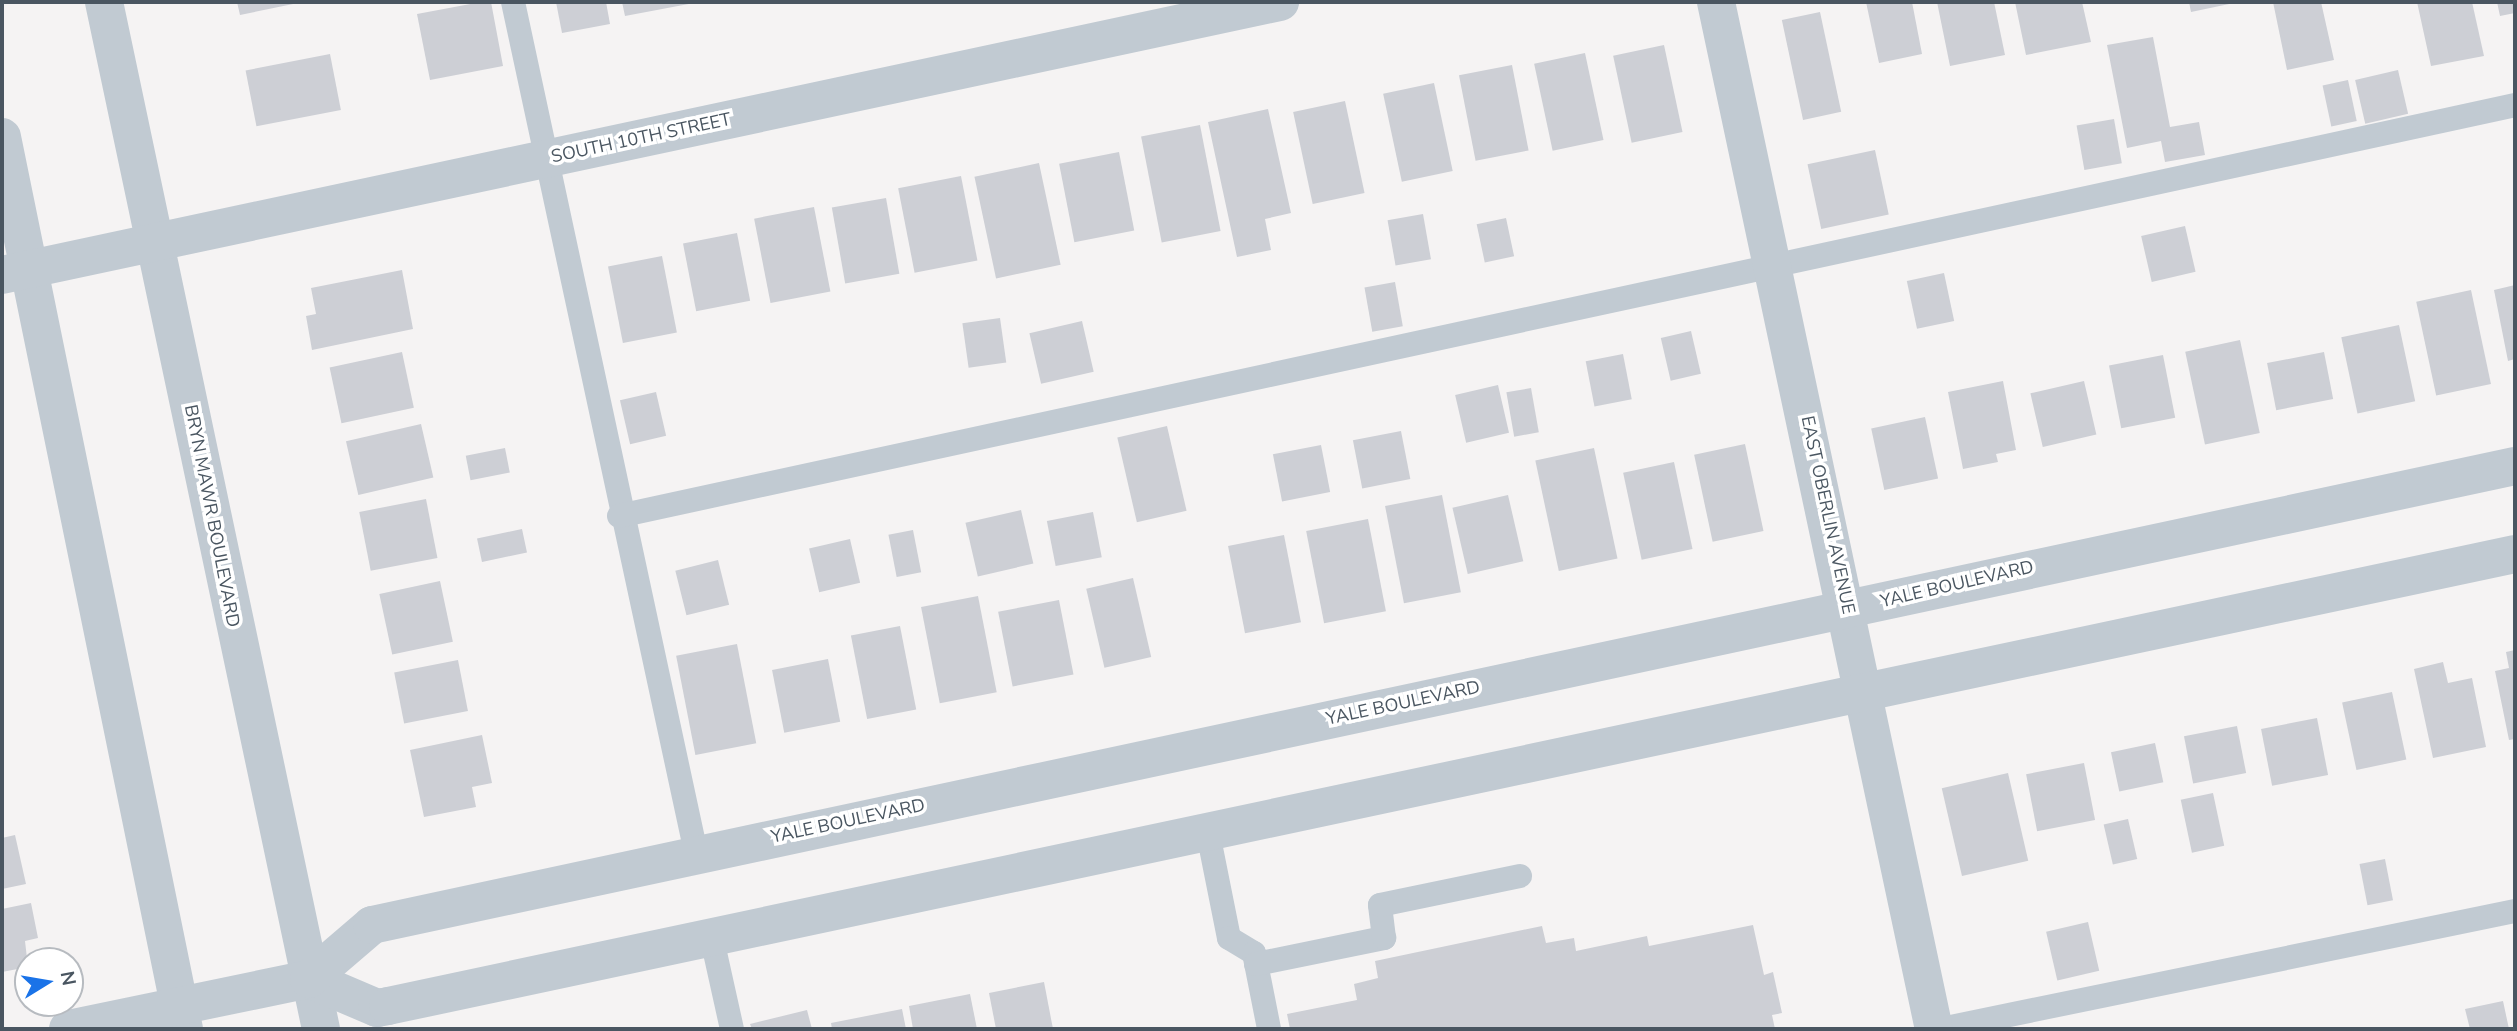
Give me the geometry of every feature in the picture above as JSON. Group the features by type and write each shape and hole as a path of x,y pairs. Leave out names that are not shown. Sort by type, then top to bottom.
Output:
{"street":[{"name":"BRYN MAWR BOULEVARD","path":"104,2 320,1029"},
{"name":"SOUTH 10TH STREET","path":"16,272 1280,2"},
{"name":"EAST OBERLIN AVENUE","path":"1716,2 1848,608 1934,1029"},
{"path":"2,136 16,272 182,1018"},
{"name":"YALE BOULEVARD","path":"68,1029 182,1018 309,979 372,925 696,853 2515,466"},
{"path":"309,979 377,1008 2515,554"}],"lane":[{"path":"513,2 620,516 696,853"},
{"path":"620,516 2515,105"},
{"path":"1208,833 1229,938 1254,953 1269,1029"},
{"path":"1256,964 1384,938 1380,905 1520,876"},
{"path":"1941,1029 2515,911"},
{"path":"712,939 732,1029"}],"building":[{"path":"237,2 298,2 298,3 240,15"},
{"path":"491,2 503,66 430,80 417,14"},
{"path":"556,2 606,2 610,24 562,33"},
{"path":"622,2 694,2 694,3 625,16"},
{"path":"1866,2 1912,2 1922,54 1879,63"},
{"path":"1937,2 1994,2 2005,55 1950,66"},
{"path":"2015,2 2082,2 2091,42 2026,55"},
{"path":"2189,2 2234,2 2234,3 2191,12"},
{"path":"2273,2 2321,2 2334,60 2287,70"},
{"path":"2417,2 2472,2 2484,56 2431,66"},
{"path":"2497,2 2515,2 2515,13 2500,16"},
{"path":"1820,12 1841,112 1803,120 1782,20"},
{"path":"2153,37 2170,127 2199,122 2205,155 2165,162 2161,141 2127,148 2107,45"},
{"path":"1664,45 1683,132 1632,143 1613,56"},
{"path":"1585,53 1604,140 1553,151 1534,64"},
{"path":"330,54 341,110 256,126 246,70"},
{"path":"1512,65 1529,150 1476,161 1459,75"},
{"path":"2398,70 2408,114 2365,124 2355,80"},
{"path":"2348,80 2357,121 2331,126 2323,85"},
{"path":"1434,83 1453,171 1402,182 1383,94"},
{"path":"1345,101 1365,193 1313,204 1293,112"},
{"path":"1268,109 1291,213 1265,219 1271,250 1237,257 1208,122"},
{"path":"2114,119 2122,163 2084,170 2077,126"},
{"path":"1200,125 1221,231 1162,242 1141,136"},
{"path":"1875,150 1889,215 1821,229 1808,164"},
{"path":"1119,152 1134,231 1074,242 1059,164"},
{"path":"1039,163 1061,265 996,278 974,177"},
{"path":"961,176 977,260 915,273 898,188"},
{"path":"886,198 899,274 845,283 832,208"},
{"path":"814,207 830,291 771,303 754,219"},
{"path":"1423,214 1431,259 1396,266 1388,220"},
{"path":"1506,218 1514,256 1485,262 1477,224"},
{"path":"2185,226 2196,272 2152,282 2141,236"},
{"path":"737,233 750,301 696,311 683,243"},
{"path":"662,256 677,333 623,343 608,266"},
{"path":"402,270 413,329 312,350 306,316 316,314 311,288"},
{"path":"1944,273 1954,321 1917,329 1907,281"},
{"path":"1395,282 1403,326 1372,332 1364,287"},
{"path":"2515,285 2515,359 2508,361 2494,290"},
{"path":"2471,290 2491,384 2436,396 2416,302"},
{"path":"1000,318 1006,363 969,368 962,323"},
{"path":"1082,321 1094,372 1041,384 1029,333"},
{"path":"2399,325 2415,401 2358,414 2341,337"},
{"path":"1691,331 1701,374 1671,381 1661,338"},
{"path":"2240,340 2260,433 2205,445 2185,352"},
{"path":"402,352 414,408 341,423 330,367"},
{"path":"2324,352 2333,399 2276,410 2267,363"},
{"path":"1623,354 1632,399 1594,406 1586,361"},
{"path":"2163,355 2175,418 2121,428 2109,365"},
{"path":"2003,381 2016,450 1996,454 1998,462 1963,469 1948,392"},
{"path":"2084,381 2096,435 2043,447 2030,393"},
{"path":"1498,385 1509,433 1466,443 1455,395"},
{"path":"1531,388 1539,432 1514,437 1506,392"},
{"path":"656,392 666,436 630,444 620,400"},
{"path":"1925,417 1938,479 1884,490 1871,428"},
{"path":"421,424 433,478 358,495 346,441"},
{"path":"1167,426 1187,511 1137,522 1117,437"},
{"path":"1401,431 1410,479 1362,488 1353,440"},
{"path":"1745,444 1764,531 1713,542 1694,455"},
{"path":"1321,445 1330,492 1282,501 1273,454"},
{"path":"505,448 510,473 471,480 466,456"},
{"path":"1594,448 1617,559 1559,571 1535,460"},
{"path":"1674,462 1693,549 1642,560 1623,473"},
{"path":"1442,495 1461,592 1404,603 1385,506"},
{"path":"1508,495 1523,561 1468,574 1452,508"},
{"path":"426,499 437,558 371,571 359,512"},
{"path":"1021,510 1033,564 978,576 965,523"},
{"path":"1093,512 1102,557 1056,566 1047,521"},
{"path":"1368,519 1386,611 1324,623 1306,531"},
{"path":"522,529 527,552 482,562 477,539"},
{"path":"913,530 921,572 897,577 888,535"},
{"path":"1284,535 1301,622 1245,633 1228,546"},
{"path":"850,539 860,583 819,592 809,548"},
{"path":"718,560 729,605 686,615 675,571"},
{"path":"1133,578 1151,657 1104,668 1086,589"},
{"path":"440,581 453,642 392,655 379,594"},
{"path":"978,596 997,692 940,703 921,607"},
{"path":"1059,600 1074,675 1013,686 998,612"},
{"path":"900,626 916,709 867,719 851,636"},
{"path":"737,644 756,743 695,755 676,656"},
{"path":"2515,650 2515,739 2509,740 2495,671 2509,668 2506,652"},
{"path":"828,659 840,722 784,733 772,670"},
{"path":"458,660 468,711 404,723 394,672"},
{"path":"2443,662 2448,683 2472,678 2486,747 2433,758 2414,669"},
{"path":"2392,692 2406,759 2356,770 2342,703"},
{"path":"2317,718 2328,775 2272,786 2261,729"},
{"path":"2237,726 2246,773 2193,783 2184,736"},
{"path":"482,735 492,783 472,787 476,807 424,817 410,750"},
{"path":"2155,743 2163,782 2119,791 2111,752"},
{"path":"2084,763 2095,820 2037,831 2026,774"},
{"path":"2008,773 2028,861 1962,876 1942,788"},
{"path":"2213,793 2224,846 2192,853 2181,800"},
{"path":"2128,819 2137,859 2113,865 2104,825"},
{"path":"15,835 26,884 2,889 2,838"},
{"path":"2385,859 2393,900 2367,905 2359,864"},
{"path":"31,903 38,938 25,941 26,947 14,947 14,970 2,972 2,909"},
{"path":"2088,922 2099,971 2057,980 2046,932"},
{"path":"1753,925 1764,975 1773,972 1782,1013 1772,1015 1775,1029 1290,1029 1287,1014 1357,1000 1354,984 1378,978 1375,961 1542,926 1546,943 1574,938 1576,951 1647,936 1649,946"},
{"path":"1044,982 1053,1029 996,1029 989,993"},
{"path":"970,994 977,1029 913,1029 909,1006"},
{"path":"2503,1001 2509,1029 2470,1029 2465,1009"},
{"path":"902,1009 906,1029 832,1029 831,1023"},
{"path":"807,1010 812,1029 752,1029 750,1024"}]}
